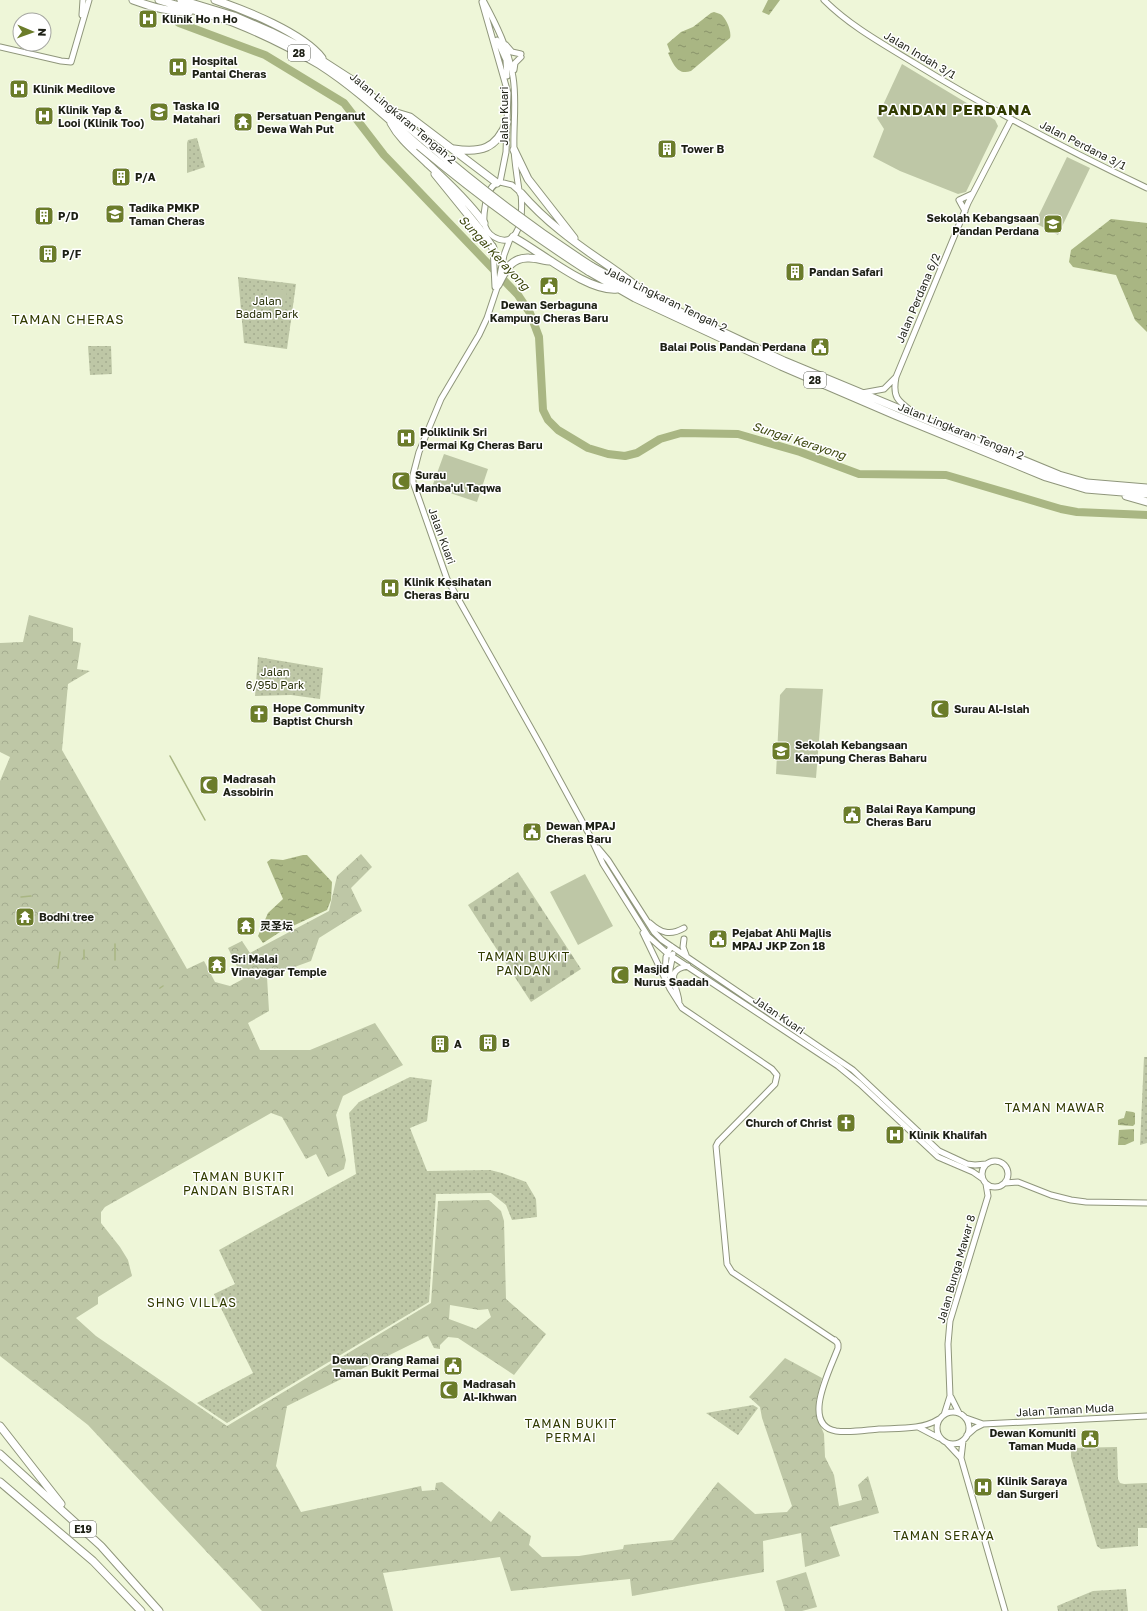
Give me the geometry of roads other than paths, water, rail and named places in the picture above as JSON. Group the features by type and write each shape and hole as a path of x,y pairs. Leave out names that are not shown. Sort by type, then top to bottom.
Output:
{"highway":[{"path":"133,0 148,6 173,12 196,11"},
{"name":"Jalan Lingkaran Tengah 2","path":"160,0 234,23 272,39 321,66 502,205 618,289 781,366 894,415 1046,477 1086,489 1147,494"},
{"name":"Jalan Lingkaran Tengah 2","path":"181,0 234,16 277,35 324,61 352,80 388,110 422,143"},
{"path":"215,0 263,19 303,40 316,50 324,61"},
{"path":"388,110 410,117 454,149 474,167 498,182"},
{"path":"389,119 398,136 471,205 484,223"},
{"path":"454,149 474,151 486,148 499,138 507,122"},
{"path":"514,150 528,179 582,247"},
{"path":"425,161 494,248"},
{"path":"520,191 548,220 582,247 629,279 650,298"},
{"path":"511,238 523,242 552,261 601,288 618,289"},
{"path":"497,288 502,270 521,258 552,261"},
{"name":"Jalan Lingkaran Tengah 2","path":"590,268 650,298 784,360 1059,475 1087,483 1147,488"},
{"path":"1114,492 1147,502"},
{"path":"0,1426 71,1517"},
{"name":"E19","path":"0,1454 71,1517 101,1546 159,1611"},
{"name":"E19","path":"0,1482 93,1561 141,1611"}],"street":[{"path":"0,47 71,62 78,34 83,0"},
{"path":"78,34 82,28 89,0"},
{"name":"Jalan Kuari","path":"482,0 508,93 506,152 498,182"},
{"name":"Jalan Kuari","path":"482,0 502,41 513,76 516,104 514,150 520,191"},
{"name":"Jalan Indah 3/1","path":"824,0 854,26 1011,120"},
{"path":"491,33 508,59 508,93"},
{"path":"502,41 512,52 521,56 514,66 513,76"},
{"name":"Jalan Perdana 3/1","path":"1011,120 1147,188"},
{"name":"Jalan Perdana 6/2","path":"920,417 897,398 894,386 896,377 972,194 1011,120"},
{"path":"498,182 508,183 520,191 522,205 516,235 511,238 500,240 495,239 490,235 484,223 487,196 490,188 498,182"},
{"path":"965,211 959,200 972,194"},
{"name":"Jalan Kuari","path":"490,235 494,248 497,288 487,318 479,335 441,399 419,452 413,475 413,482 447,579 541,746 603,864 648,936 672,956 838,1066 860,1084 938,1157 973,1172 984,1181"},
{"path":"502,270 504,255 511,238"},
{"path":"504,255 509,265"},
{"path":"862,393 884,388 896,377"},
{"name":"Jalan Kuari","path":"592,841 608,860 654,932 671,946 853,1070 939,1151 975,1166 986,1164"},
{"path":"644,918 663,932 673,933 684,928"},
{"path":"642,927 643,934 670,989 687,1012 772,1069 777,1075 775,1084 740,1118 716,1146 726,1260 729,1267 732,1272 837,1342 838,1348 819,1403 819,1414 823,1424 831,1429 841,1432 917,1427 930,1424 944,1415 954,1412 960,1413 965,1418 969,1426 967,1435 963,1440 953,1444 946,1443"},
{"path":"684,939 683,947 687,956"},
{"path":"665,978 667,952 671,946"},
{"path":"670,989 670,969 672,956 676,949"},
{"path":"679,1003 679,998 674,986 674,975 679,968 688,966"},
{"path":"999,1187 994,1187 984,1181 982,1171 986,1164 994,1160 1006,1166 1008,1173 1018,1182 1051,1195 1086,1202 1147,1202"},
{"path":"1005,1183 1008,1173"},
{"name":"Jalan Bunga Mawar 8","path":"944,1415 950,1396 948,1344 950,1321 988,1196 984,1181"},
{"path":"988,1196 1005,1183 1018,1182"},
{"name":"Jalan Bunga Mawar 8","path":"950,1396 960,1413"},
{"name":"Jalan Taman Muda","path":"965,1418 984,1424 1147,1416"},
{"path":"939,1419 937,1431 940,1438"},
{"name":"Jalan Taman Muda","path":"967,1435 975,1428 984,1424"},
{"path":"917,1427 940,1438 961,1458"},
{"path":"963,1440 961,1458 1005,1611"}],"water":[{"path":"768,0 780,0 769,15 762,12"},
{"path":"714,12 720,14 726,21 730,32 730,38 691,71 682,72 676,68 668,53 670,52 667,44 681,32 693,27"},
{"path":"1111,219 1147,223 1147,332 1135,320 1116,275 1073,267 1069,262 1071,250"},
{"path":"307,855 332,882 331,900 327,910 280,932 263,943 258,936 268,913 283,899 267,862 271,859 283,860"},
{"path":"1126,1111 1135,1113 1135,1124 1133,1126 1118,1125 1118,1120 1124,1118"},
{"path":"1134,1129 1134,1141 1125,1145 1118,1145 1119,1130"}],"waterway":[{"name":"Sungai Kerayong","path":"179,23 265,55 344,103 384,155 518,295 530,313 539,337 543,410 548,420 558,430 588,448 608,454 625,456 637,453 660,439 681,433 738,434 800,452 859,474 946,475 1061,509 1077,512 1147,515"},
{"path":"170,756 205,820"},
{"path":"21,897 31,896"},
{"path":"24,919 35,915"},
{"path":"115,944 115,960"},
{"path":"84,950 84,959"},
{"path":"58,968 60,952"}],"place":[{"name":"Klinik Ho n Ho","path":"148,19"},
{"name":"Hospital Pantai Cheras","path":"178,67"},
{"name":"Klinik Medilove","path":"19,89"},
{"name":"Taska IQ Matahari","path":"159,112"},
{"name":"Klinik Yap & Looi (Klinik Too)","path":"44,116"},
{"name":"Persatuan Penganut Dewa Wah Put","path":"243,122"},
{"name":"Tower B","path":"667,149"},
{"name":"P/A","path":"121,177"},
{"name":"Tadika PMKP Taman Cheras","path":"115,214"},
{"name":"P/D","path":"44,216"},
{"name":"Sekolah Kebangsaan Pandan Perdana","path":"1053,224"},
{"name":"P/F","path":"48,254"},
{"name":"Pandan Safari","path":"795,272"},
{"name":"Dewan Serbaguna Kampung Cheras Baru","path":"549,286"},
{"name":"Balai Polis Pandan Perdana","path":"820,347"},
{"name":"Poliklinik Sri Permai Kg Cheras Baru","path":"406,438"},
{"name":"Surau Manba'ul Taqwa","path":"401,481"},
{"name":"Klinik Kesihatan Cheras Baru","path":"390,588"},
{"name":"Surau Al-Islah","path":"940,709"},
{"name":"Hope Community Baptist Chursh","path":"259,714"},
{"name":"Sekolah Kebangsaan Kampung Cheras Baharu","path":"781,751"},
{"name":"Madrasah Assobirin","path":"209,785"},
{"name":"Balai Raya Kampung Cheras Baru","path":"852,815"},
{"name":"Dewan MPAJ Cheras Baru","path":"532,832"},
{"name":"Bodhi tree","path":"25,917"},
{"name":"灵圣坛","path":"246,926"},
{"name":"Pejabat Ahli Majlis MPAJ JKP Zon 18","path":"718,939"},
{"name":"Sri Malai Vinayagar Temple","path":"217,965"},
{"name":"Masjid Nurus Saadah","path":"620,975"},
{"name":"B","path":"488,1043"},
{"name":"A","path":"440,1044"},
{"name":"Church of Christ","path":"846,1123"},
{"name":"Klinik Khalifah","path":"895,1135"},
{"name":"Dewan Orang Ramai Taman Bukit Permai","path":"453,1366"},
{"name":"Madrasah Al-Ikhwan","path":"449,1390"},
{"name":"Dewan Komuniti Taman Muda","path":"1090,1439"},
{"name":"Klinik Saraya dan Surgeri","path":"983,1487"}],"district":[{"name":"PANDAN PERDANA","path":"955,110"},
{"name":"TAMAN CHERAS","path":"68,319"},
{"name":"TAMAN BUKIT PANDAN","path":"524,964"},
{"name":"TAMAN MAWAR","path":"1055,1108"},
{"name":"TAMAN BUKIT PANDAN BISTARI","path":"239,1184"},
{"name":"SHNG VILLAS","path":"192,1303"},
{"name":"TAMAN BUKIT PERMAI","path":"571,1431"},
{"name":"TAMAN SERAYA","path":"944,1536"}],"park label":[{"name":"Jalan Badam Park","path":"267,307"},
{"name":"Jalan 6/95b Park","path":"275,678"}]}
